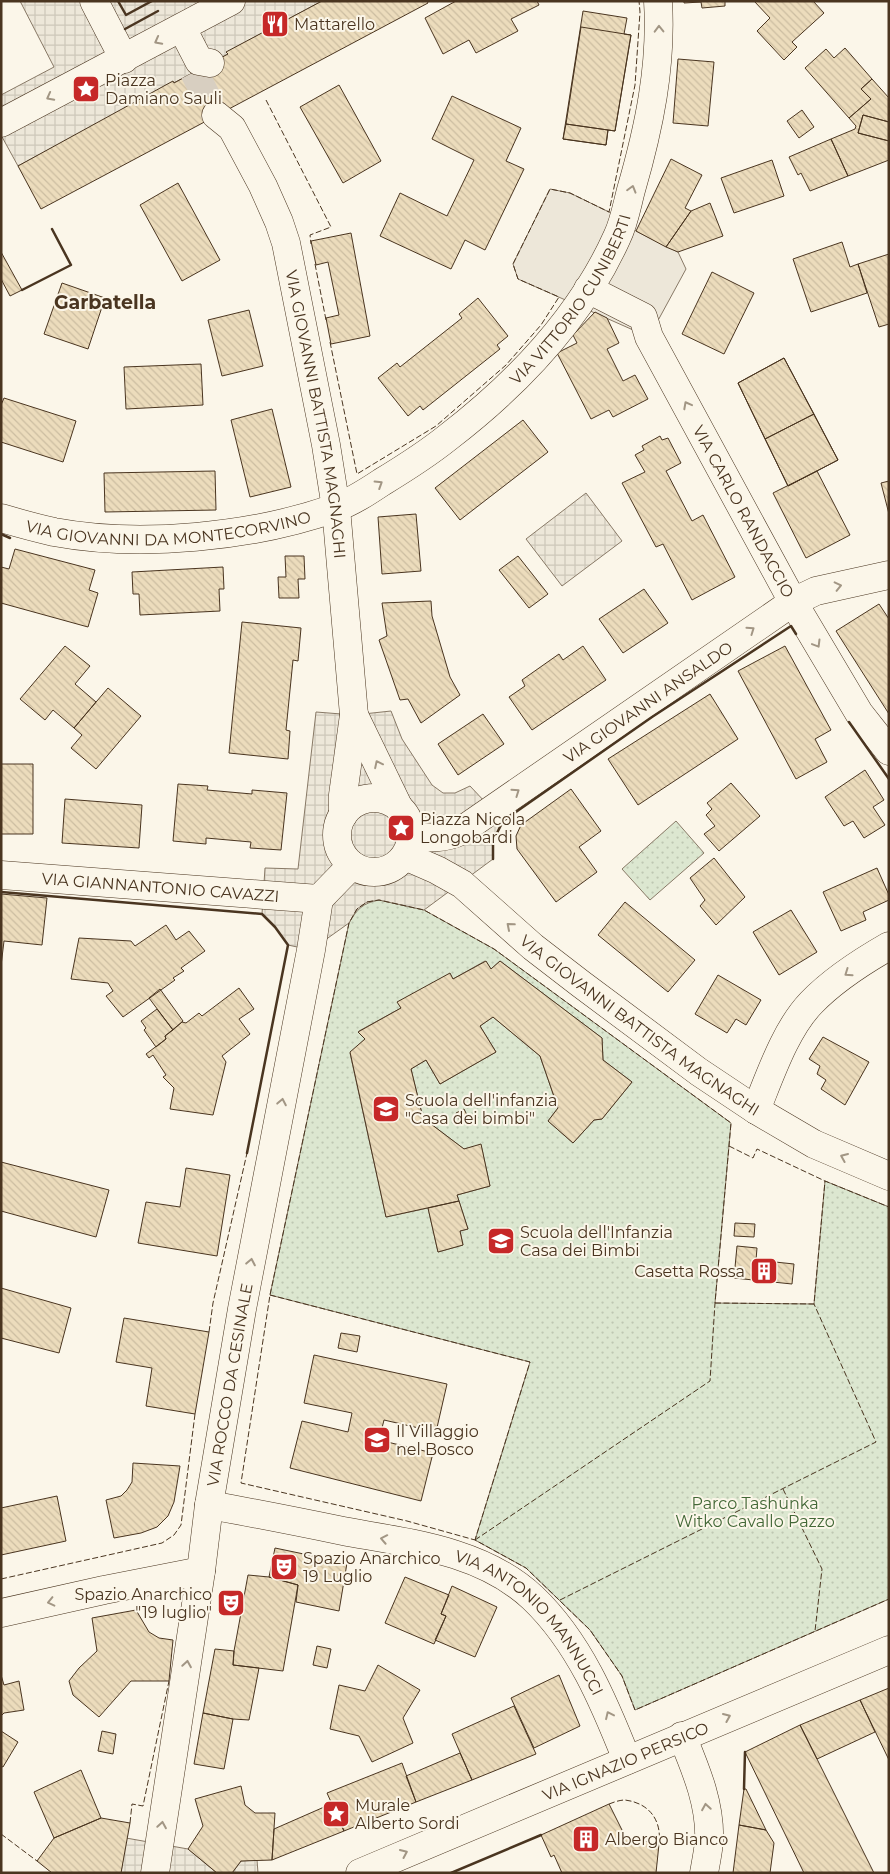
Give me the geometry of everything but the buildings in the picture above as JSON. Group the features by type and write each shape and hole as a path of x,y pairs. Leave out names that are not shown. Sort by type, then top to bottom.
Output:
{"street":[{"path":"94,1 124,59"},
{"path":"1,123 231,1"},
{"name":"VIA VITTORIO CUNIBERTI","path":"336,508 355,499 414,462 480,412 517,377 548,342 588,289 618,235 642,151 652,106 660,32 658,1"},
{"path":"182,28 201,65"},
{"name":"VIA GIOVANNI BATTISTA MAGNAGHI","path":"227,117 264,186 286,243 326,446 336,508 354,715 343,794 343,815"},
{"name":"VIA CARLO RANDACCIO","path":"588,289 643,317 650,337 793,602 859,713 889,751"},
{"name":"VIA GIOVANNI DA MONTECORVINO","path":"1,518 54,532 119,539 177,538 228,533 281,523 336,508"},
{"name":"VIA GIOVANNI ANSALDO","path":"408,846 452,835 460,831 793,602 816,591 889,575"},
{"name":"VIA GIOVANNI BATTISTA MAGNAGHI","path":"354,715 399,808"},
{"path":"368,799 386,800 399,808 410,825 408,846 396,865 380,872 363,871 352,865 342,854 338,844 338,828 343,815 352,806 368,799"},
{"name":"VIA GIOVANNI BATTISTA MAGNAGHI","path":"408,846 437,870 462,884 533,946 699,1072 756,1110 814,1144 889,1176"},
{"path":"319,899 352,865"},
{"name":"VIA GIANNANTONIO CAVAZZI","path":"1,875 319,899"},
{"name":"VIA ROCCO DA CESINALE","path":"155,1873 210,1505 242,1309 311,950 319,899"},
{"path":"756,1110 778,1057 794,1026 810,1004 840,978 889,946"},
{"name":"VIA ANTONIO MANNUCCI","path":"210,1505 460,1555 512,1582 532,1598 567,1638 598,1693 627,1760"},
{"path":"1,1613 201,1571"},
{"name":"VIA IGNAZIO PERSICO","path":"360,1873 889,1650"},
{"path":"682,1736 700,1782 705,1803 709,1841 704,1873"}],"green space":[{"path":"676,821 704,853 650,900 622,869"},
{"name":"Parco Tashunka Witko Cavallo Pazzo","path":"379,900 424,910 494,949 731,1123 715,1303 814,1304 825,1181 889,1207 889,1599 635,1710 622,1676 590,1630 526,1568 475,1540 530,1362 270,1295 349,923 361,907","holes":["485,961 491,969 500,961 602,1038 603,1060 632,1082 602,1119 594,1120 573,1143 548,1121 558,1108 540,1056 493,1017 480,1026 496,1052 440,1084 426,1060 411,1069 423,1118 464,1149 481,1145 490,1186 457,1195 468,1229 460,1231 463,1245 438,1252 428,1208 386,1217 350,1053 365,1039 359,1031 401,1008 398,1002 450,974 453,979"]}],"shaded area":[{"name":"Piazza Damiano Sauli","path":"20,1 322,1 227,52 228,54 18,166 1,135 1,95 54,67"},
{"path":"550,189 570,193 609,212 636,231 678,252 686,269 649,337 518,279 513,264"},
{"path":"586,493 622,541 562,586 526,539"},
{"name":"Piazza Nicola Longobardi","path":"391,711 402,739 432,785 443,793 455,793 470,786 503,821 493,841 493,859 424,910 379,900 367,902 357,909 349,923 311,950 288,945 275,927 262,914 265,868 298,869 316,712 354,715"},
{"path":"126,1838 188,1849 217,1873 121,1873"},
{"path":"257,1860 258,1873 232,1873 241,1861"}],"tunnel":[{"path":"194,72 216,115"}],"fence":[{"path":"330,342 357,474 436,426 506,365 541,325 559,297 518,279 513,264 550,189 570,193 609,212 635,85 640,12 639,1"},
{"path":"266,100 331,227 310,235 311,244"},
{"path":"315,264 326,320"},
{"path":"475,1540 710,1381 731,1123 494,949 424,910 379,900 367,902 357,909 349,923 270,1295 241,1483 407,1521 475,1540 526,1568 590,1630 622,1676 635,1710 889,1599"},
{"path":"729,1146 753,1158 757,1149 825,1181 889,1207"},
{"path":"209,1332 213,1303 247,1153"},
{"path":"715,1303 814,1304 825,1181"},
{"path":"270,1295 530,1362 475,1540"},
{"path":"560,1600 876,1442 814,1304"},
{"path":"1,1579 162,1543 174,1535 181,1525 195,1414"},
{"path":"783,1489 822,1569 815,1631"},
{"path":"130,1823 132,1804 143,1806 169,1681"},
{"path":"609,1804 625,1800 647,1809 656,1820 659,1844"},
{"path":"1,1834 37,1861"}],"wall":[{"path":"118,1 126,15 152,1"},
{"path":"125,29 158,11"},
{"path":"22,290 71,265 52,229"},
{"path":"1,534 10,538"},
{"path":"493,859 493,841 503,821 652,717 791,626 796,634"},
{"path":"849,722 889,779"},
{"path":"1,892 262,914 275,927 288,945 247,1153"},
{"path":"744,1789 745,1752"},
{"path":"451,1873 541,1835"}],"place":[{"name":"Mattarello","path":"275,24"},
{"name":"Piazza Damiano Sauli","path":"86,89"},
{"name":"Piazza Nicola Longobardi","path":"401,828"},
{"name":"Scuola dell'infanzia \"Casa dei bimbi\"","path":"386,1109"},
{"name":"Scuola dell'Infanzia Casa dei Bimbi","path":"501,1241"},
{"name":"Casetta Rossa","path":"764,1271"},
{"name":"Il Villaggio nel Bosco","path":"377,1440"},
{"name":"Spazio Anarchico 19 Luglio","path":"284,1567"},
{"name":"Spazio Anarchico \"19 luglio\"","path":"231,1603"},
{"name":"Murale Alberto Sordi","path":"336,1814"},
{"name":"Albergo Bianco","path":"586,1839"}],"district":[{"name":"Garbatella","path":"105,302"}]}
